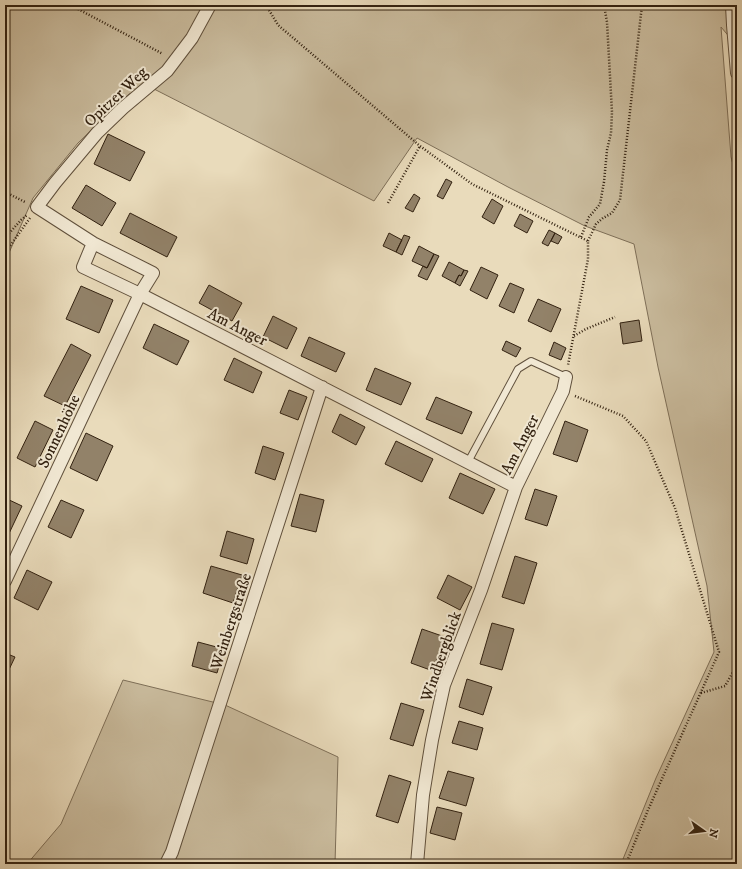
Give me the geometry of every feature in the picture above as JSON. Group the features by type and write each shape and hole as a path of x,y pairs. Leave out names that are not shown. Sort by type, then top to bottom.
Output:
{"street":[{"name":"Opitzer Weg","path":"37,207 97,133 123,108 167,71 192,38 210,5"},
{"path":"732,5 737,72"},
{"path":"37,207 92,243 153,273 140,294"},
{"name":"Am Anger","path":"92,243 83,267 140,294 516,487 563,391 566,377"},
{"name":"Sonnenhöhe","path":"5,581 140,294"},
{"name":"Weinbergstraße","path":"166,864 174,845 322,387"},
{"name":"Windbergblick","path":"416,864 423,795 432,740 444,685 481,590 516,487"}],"lane":[{"path":"468,462 518,369 531,361 566,377"}],"path":[{"path":"72,5 77,6 175,61"},
{"path":"266,5 278,25 420,146 472,184 588,241"},
{"path":"581,237 589,218 600,204 607,150 611,133 612,112 607,22 604,5"},
{"path":"566,377 588,259 588,241 596,224 612,213 620,200 642,5"},
{"path":"388,203 420,146"},
{"path":"5,192 37,207"},
{"path":"5,238 21,220 37,207"},
{"path":"5,253 37,207"},
{"path":"574,336 586,329 615,317"},
{"path":"563,391 623,416 646,441 675,508 719,652 648,810 626,864"},
{"path":"701,693 725,686 737,665"}],"shaded area":[{"path":"5,5 737,5 737,46 721,27 731,157 737,180 737,864 621,864 656,778 714,652 707,586 658,367 634,244 585,226 417,138 374,201 154,89 129,94 78,143 33,198 5,262"},
{"path":"123,680 225,705 338,757 335,864 27,864 61,824"}],"building":[{"path":"108,134 145,152 130,181 94,164"},
{"path":"446,179 452,182 443,199 437,196"},
{"path":"86,185 116,203 102,226 72,208"},
{"path":"414,194 420,198 413,212 405,208"},
{"path":"492,199 503,206 494,224 482,217"},
{"path":"130,213 177,237 167,257 120,233"},
{"path":"520,214 533,221 527,233 514,226"},
{"path":"549,230 555,233 548,246 542,243"},
{"path":"389,233 402,240 396,252 383,246"},
{"path":"555,233 562,237 558,244 551,241"},
{"path":"404,235 410,237 402,255 396,252"},
{"path":"419,246 434,254 427,268 412,261"},
{"path":"434,254 439,256 427,280 418,276 423,266 427,268"},
{"path":"449,262 464,270 461,276 459,275 455,283 442,276"},
{"path":"481,267 498,275 487,299 470,290"},
{"path":"464,270 468,271 460,286 455,283 459,275 461,276"},
{"path":"510,283 524,289 514,313 499,306"},
{"path":"209,285 242,303 232,321 199,303"},
{"path":"81,286 113,300 99,333 66,319"},
{"path":"538,299 561,309 551,332 528,321"},
{"path":"273,316 297,328 287,349 263,337"},
{"path":"639,320 642,341 623,344 620,323"},
{"path":"154,324 189,341 177,365 143,348"},
{"path":"309,337 345,353 336,372 301,356"},
{"path":"506,341 521,348 516,357 502,350"},
{"path":"554,342 566,348 561,360 549,355"},
{"path":"71,344 91,355 65,406 44,396"},
{"path":"234,358 262,372 253,393 224,380"},
{"path":"375,368 411,383 401,405 366,390"},
{"path":"289,390 307,397 298,420 280,413"},
{"path":"436,397 472,412 462,434 426,419"},
{"path":"340,414 365,427 356,445 332,432"},
{"path":"35,421 53,430 35,467 17,458"},
{"path":"565,421 588,430 577,462 553,454"},
{"path":"86,433 113,446 97,481 70,468"},
{"path":"396,441 433,459 422,482 385,464"},
{"path":"263,446 284,453 275,480 255,473"},
{"path":"460,473 495,489 483,514 449,498"},
{"path":"535,489 557,496 547,526 525,519"},
{"path":"300,494 324,500 316,532 291,526"},
{"path":"5,498 22,506 5,542"},
{"path":"61,500 84,510 71,538 48,527"},
{"path":"227,531 254,539 247,564 220,556"},
{"path":"515,556 537,563 524,604 502,597"},
{"path":"211,566 242,575 233,603 203,593"},
{"path":"27,570 52,582 38,610 14,598"},
{"path":"448,575 472,587 460,610 437,598"},
{"path":"492,623 514,629 502,670 480,664"},
{"path":"422,629 445,637 433,671 411,663"},
{"path":"198,642 224,649 217,673 192,666"},
{"path":"5,653 15,657 5,678"},
{"path":"467,679 492,687 483,715 459,707"},
{"path":"401,703 424,710 413,746 390,739"},
{"path":"459,721 483,728 477,750 452,743"},
{"path":"448,771 474,778 466,806 439,798"},
{"path":"389,775 411,782 398,823 376,816"},
{"path":"437,807 462,813 455,840 430,833"}]}
